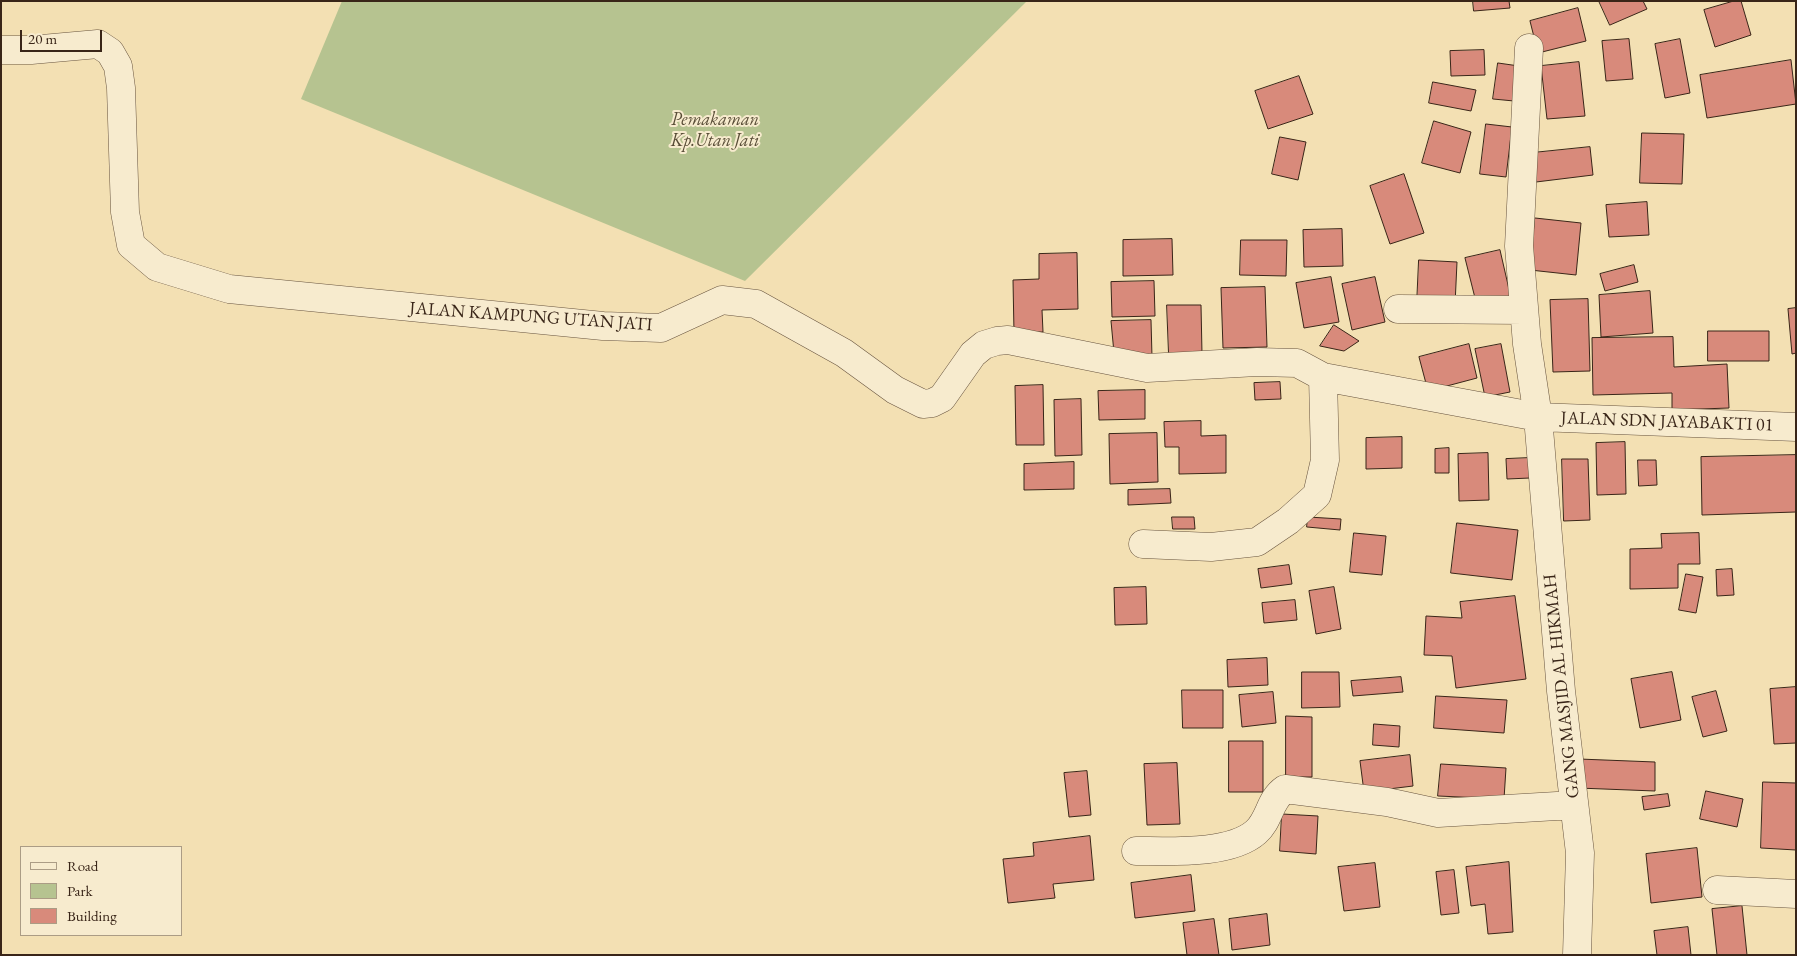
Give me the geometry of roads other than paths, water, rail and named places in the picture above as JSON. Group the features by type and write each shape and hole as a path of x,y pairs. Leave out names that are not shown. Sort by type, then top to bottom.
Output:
{"street":[{"name":"JALAN KAMPUNG UTAN JATI","path":"1,50 31,50 98,44 110,52 118,66 121,88 125,212 131,245 157,267 229,289 603,326 661,328 722,300 731,299 756,304 844,353 895,390 923,404 932,403 942,398 973,354 984,345 1008,340 1147,368 1257,362 1297,363 1323,377 1538,417"},
{"name":"GANG MASJID AL HIKMAH","path":"1529,48 1519,246 1526,344 1538,417 1561,691 1580,853 1577,955"},
{"path":"1398,309 1524,310"},
{"path":"1143,544 1211,547 1257,542 1288,521 1317,495 1325,460 1323,377"},
{"name":"JALAN SDN JAYABAKTI 01","path":"1538,417 1796,426"},
{"path":"1136,851 1192,851 1230,846 1256,833 1277,795 1285,789 1387,802 1438,813 1574,805"},
{"path":"1717,890 1796,894"}],"park label":[{"name":"Pemakaman Kp.Utan Jati","path":"715,130"}]}
